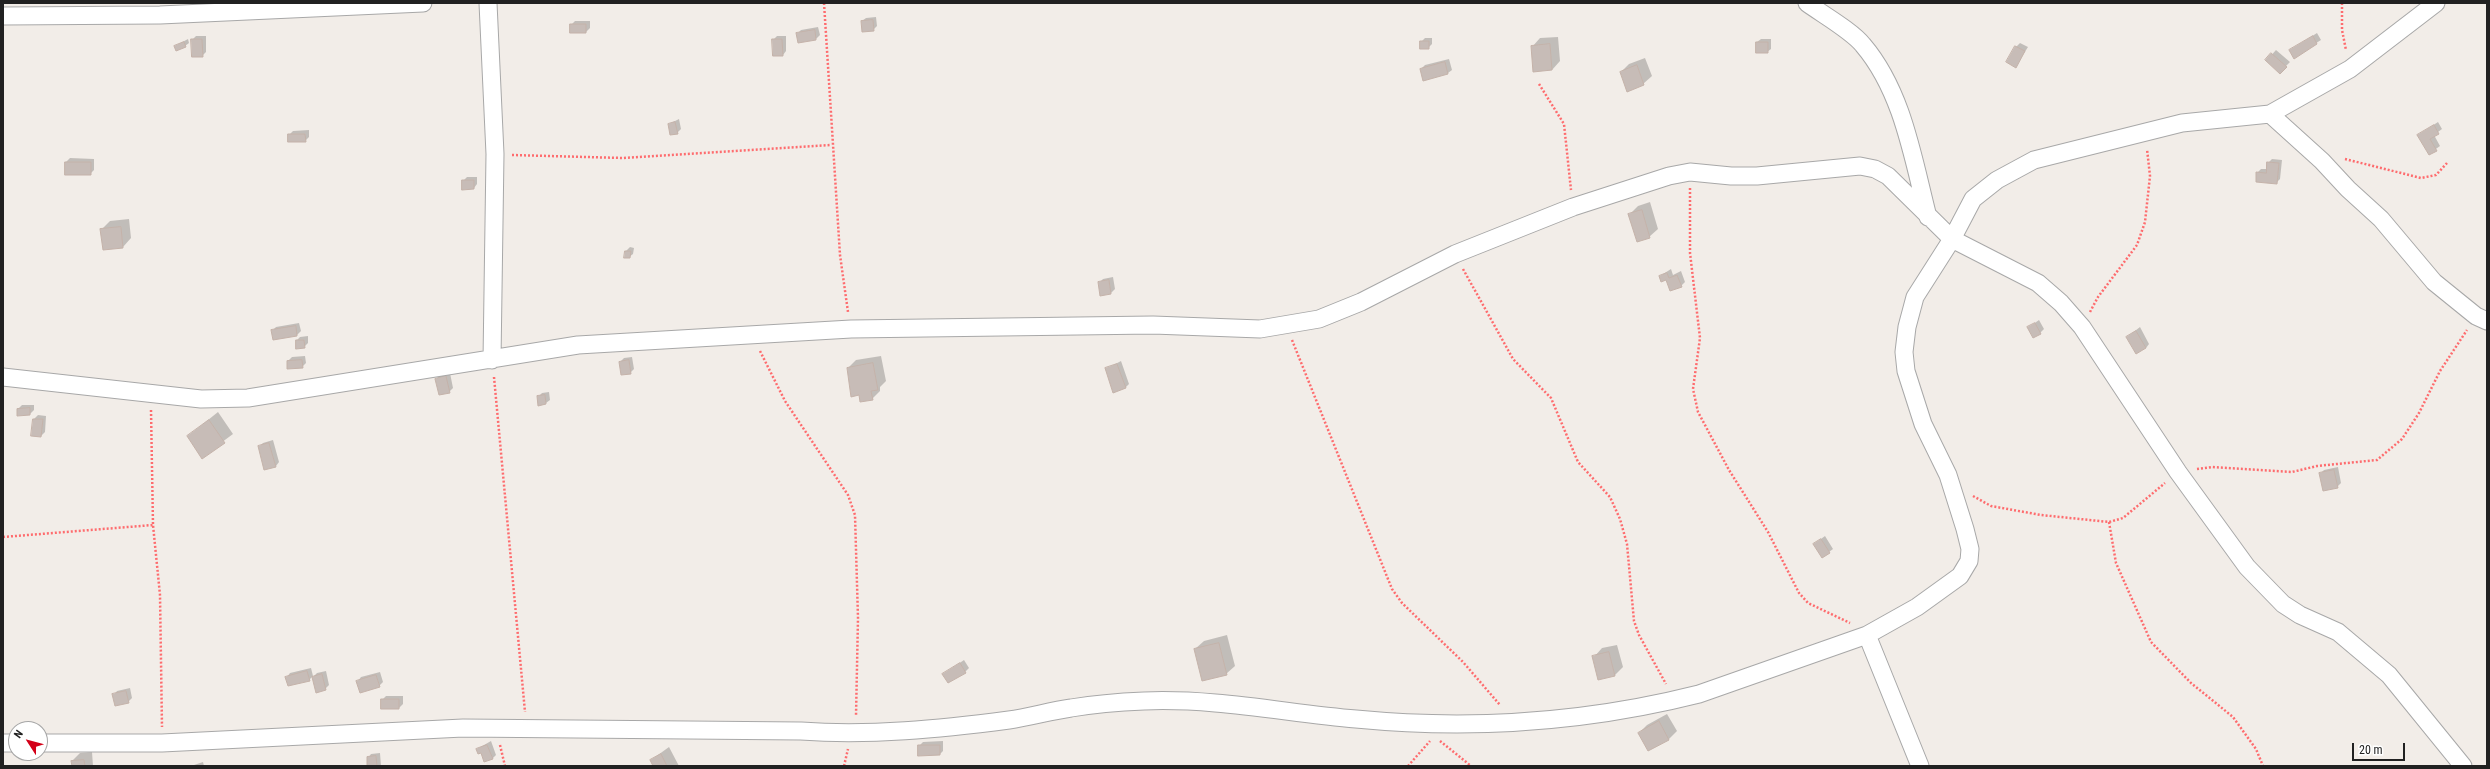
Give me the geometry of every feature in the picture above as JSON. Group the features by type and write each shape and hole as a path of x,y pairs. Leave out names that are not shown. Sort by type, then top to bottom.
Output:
{"street":[{"path":"3,16 160,15 423,3"},
{"path":"488,3 495,154 492,360"},
{"path":"1807,3 1862,43 1885,76 1904,126 1928,217"},
{"path":"48,743 162,743 463,728 801,731 856,734 974,724 1073,707 1145,701 1233,705 1357,719 1428,724 1515,722 1547,721 1675,700 1699,694 1867,635 1916,606 1960,576 1969,561 1970,549 1966,529 1948,475 1922,424 1906,371 1904,352 1907,327 1915,297 1952,239 1973,200 1997,180 2034,160 2146,131 2182,124 2270,114 2350,69 2436,3"},
{"path":"2270,114 2322,161 2348,189 2381,219 2434,282 2482,318"},
{"path":"3,377 201,399 248,398 578,345 851,329 1154,326 1260,329 1319,318 1361,302 1455,254 1573,207 1669,176 1690,172 1731,176 1853,166 1875,169 1888,176 1952,239 2038,283 2061,303 2082,327 2178,472 2247,567 2283,604 2300,615 2338,632 2389,675 2463,766"},
{"path":"1867,635 1920,766"}],"path":[{"path":"824,3 831,145 840,255 851,329"},
{"path":"2342,3 2342,30 2350,69"},
{"path":"1539,84 1564,124 1573,207"},
{"path":"2082,327 2098,297 2137,245 2145,222 2150,176 2146,131"},
{"path":"495,154 623,158 831,145"},
{"path":"2322,161 2337,158 2349,160 2389,172 2421,178 2436,175 2446,163"},
{"path":"1690,172 1690,253 1700,338 1693,389 1698,412 1729,470 1768,532 1799,593 1808,604 1849,622 1867,635"},
{"path":"1455,254 1513,359 1551,398 1578,462 1610,497 1620,519 1627,544 1636,628 1675,700"},
{"path":"1970,493 1991,506 2041,515 2109,522 2123,518 2178,472 2212,467 2292,472 2316,466 2377,460 2402,439 2419,413 2440,371 2482,318"},
{"path":"1286,325 1392,589 1402,603 1463,662 1515,722"},
{"path":"752,335 785,401 848,496 855,515 858,618 856,734"},
{"path":"492,360 508,510 526,729"},
{"path":"150,393 154,525 160,595 162,743"},
{"path":"2109,522 2116,563 2151,642 2191,683 2233,717 2256,749 2263,766"},
{"path":"3,537 154,525"},
{"path":"1408,766 1434,736 1471,766"}],"building":[{"path":"873,20 874,31 862,32 861,21"},
{"path":"570,24 586,24 586,33 570,33"},
{"path":"815,30 816,40 798,43 796,33"},
{"path":"2313,36 2317,44 2294,59 2289,50"},
{"path":"191,39 202,39 203,57 192,57"},
{"path":"772,39 782,39 783,56 773,56"},
{"path":"1420,41 1429,41 1429,49 1420,49"},
{"path":"184,42 186,47 176,51 174,46"},
{"path":"1756,42 1768,42 1768,53 1756,53"},
{"path":"1550,44 1552,70 1533,72 1531,46"},
{"path":"2015,46 2025,51 2016,68 2006,62"},
{"path":"2271,53 2287,67 2280,74 2265,60"},
{"path":"1445,62 1448,74 1423,81 1420,69"},
{"path":"1637,65 1644,85 1627,92 1620,72"},
{"path":"675,122 678,134 670,135 668,124"},
{"path":"2434,125 2439,134 2430,139 2437,151 2429,155 2417,135"},
{"path":"288,134 305,134 306,142 288,142"},
{"path":"65,162 91,162 91,175 65,175"},
{"path":"2267,162 2279,163 2277,184 2256,182 2256,172 2266,173"},
{"path":"462,180 474,180 474,189 462,190"},
{"path":"1642,210 1650,238 1637,242 1628,214"},
{"path":"121,227 123,248 103,250 100,229"},
{"path":"625,251 631,251 630,258 624,258"},
{"path":"1667,273 1669,278 1677,275 1682,287 1670,291 1666,280 1661,282 1659,276"},
{"path":"1109,280 1111,294 1100,296 1098,282"},
{"path":"2035,323 2041,334 2033,338 2027,327"},
{"path":"296,326 297,336 273,340 271,330"},
{"path":"2136,331 2146,348 2136,354 2126,337"},
{"path":"296,340 304,340 305,348 296,349"},
{"path":"302,360 303,368 287,369 287,361"},
{"path":"629,360 631,374 621,375 619,362"},
{"path":"873,363 878,390 871,391 873,400 860,402 859,395 851,397 847,368"},
{"path":"1117,364 1126,388 1113,393 1105,368"},
{"path":"446,376 450,393 439,395 435,379"},
{"path":"545,395 546,404 538,406 537,396"},
{"path":"30,408 30,415 17,416 17,409"},
{"path":"33,419 43,419 41,437 31,436"},
{"path":"209,420 225,443 202,459 187,436"},
{"path":"269,443 276,467 264,470 258,446"},
{"path":"2334,470 2338,488 2323,491 2319,473"},
{"path":"1821,539 1830,553 1822,558 1813,544"},
{"path":"1219,643 1227,675 1202,681 1194,649"},
{"path":"1609,652 1615,676 1598,680 1592,656"},
{"path":"960,663 966,673 948,683 942,674"},
{"path":"307,671 310,681 288,686 285,677"},
{"path":"322,674 326,690 316,693 312,677"},
{"path":"376,675 380,687 360,693 356,681"},
{"path":"126,691 129,703 115,706 112,694"},
{"path":"381,699 399,699 399,709 381,709"},
{"path":"1659,721 1669,740 1648,751 1638,733"},
{"path":"487,745 493,759 484,762 481,753 478,754 476,749"},
{"path":"918,745 940,745 940,755 918,756"},
{"path":"661,754 667,766 653,766 650,760"},
{"path":"376,756 377,766 367,766 367,757"},
{"path":"84,760 85,766 72,766 71,761"}]}
